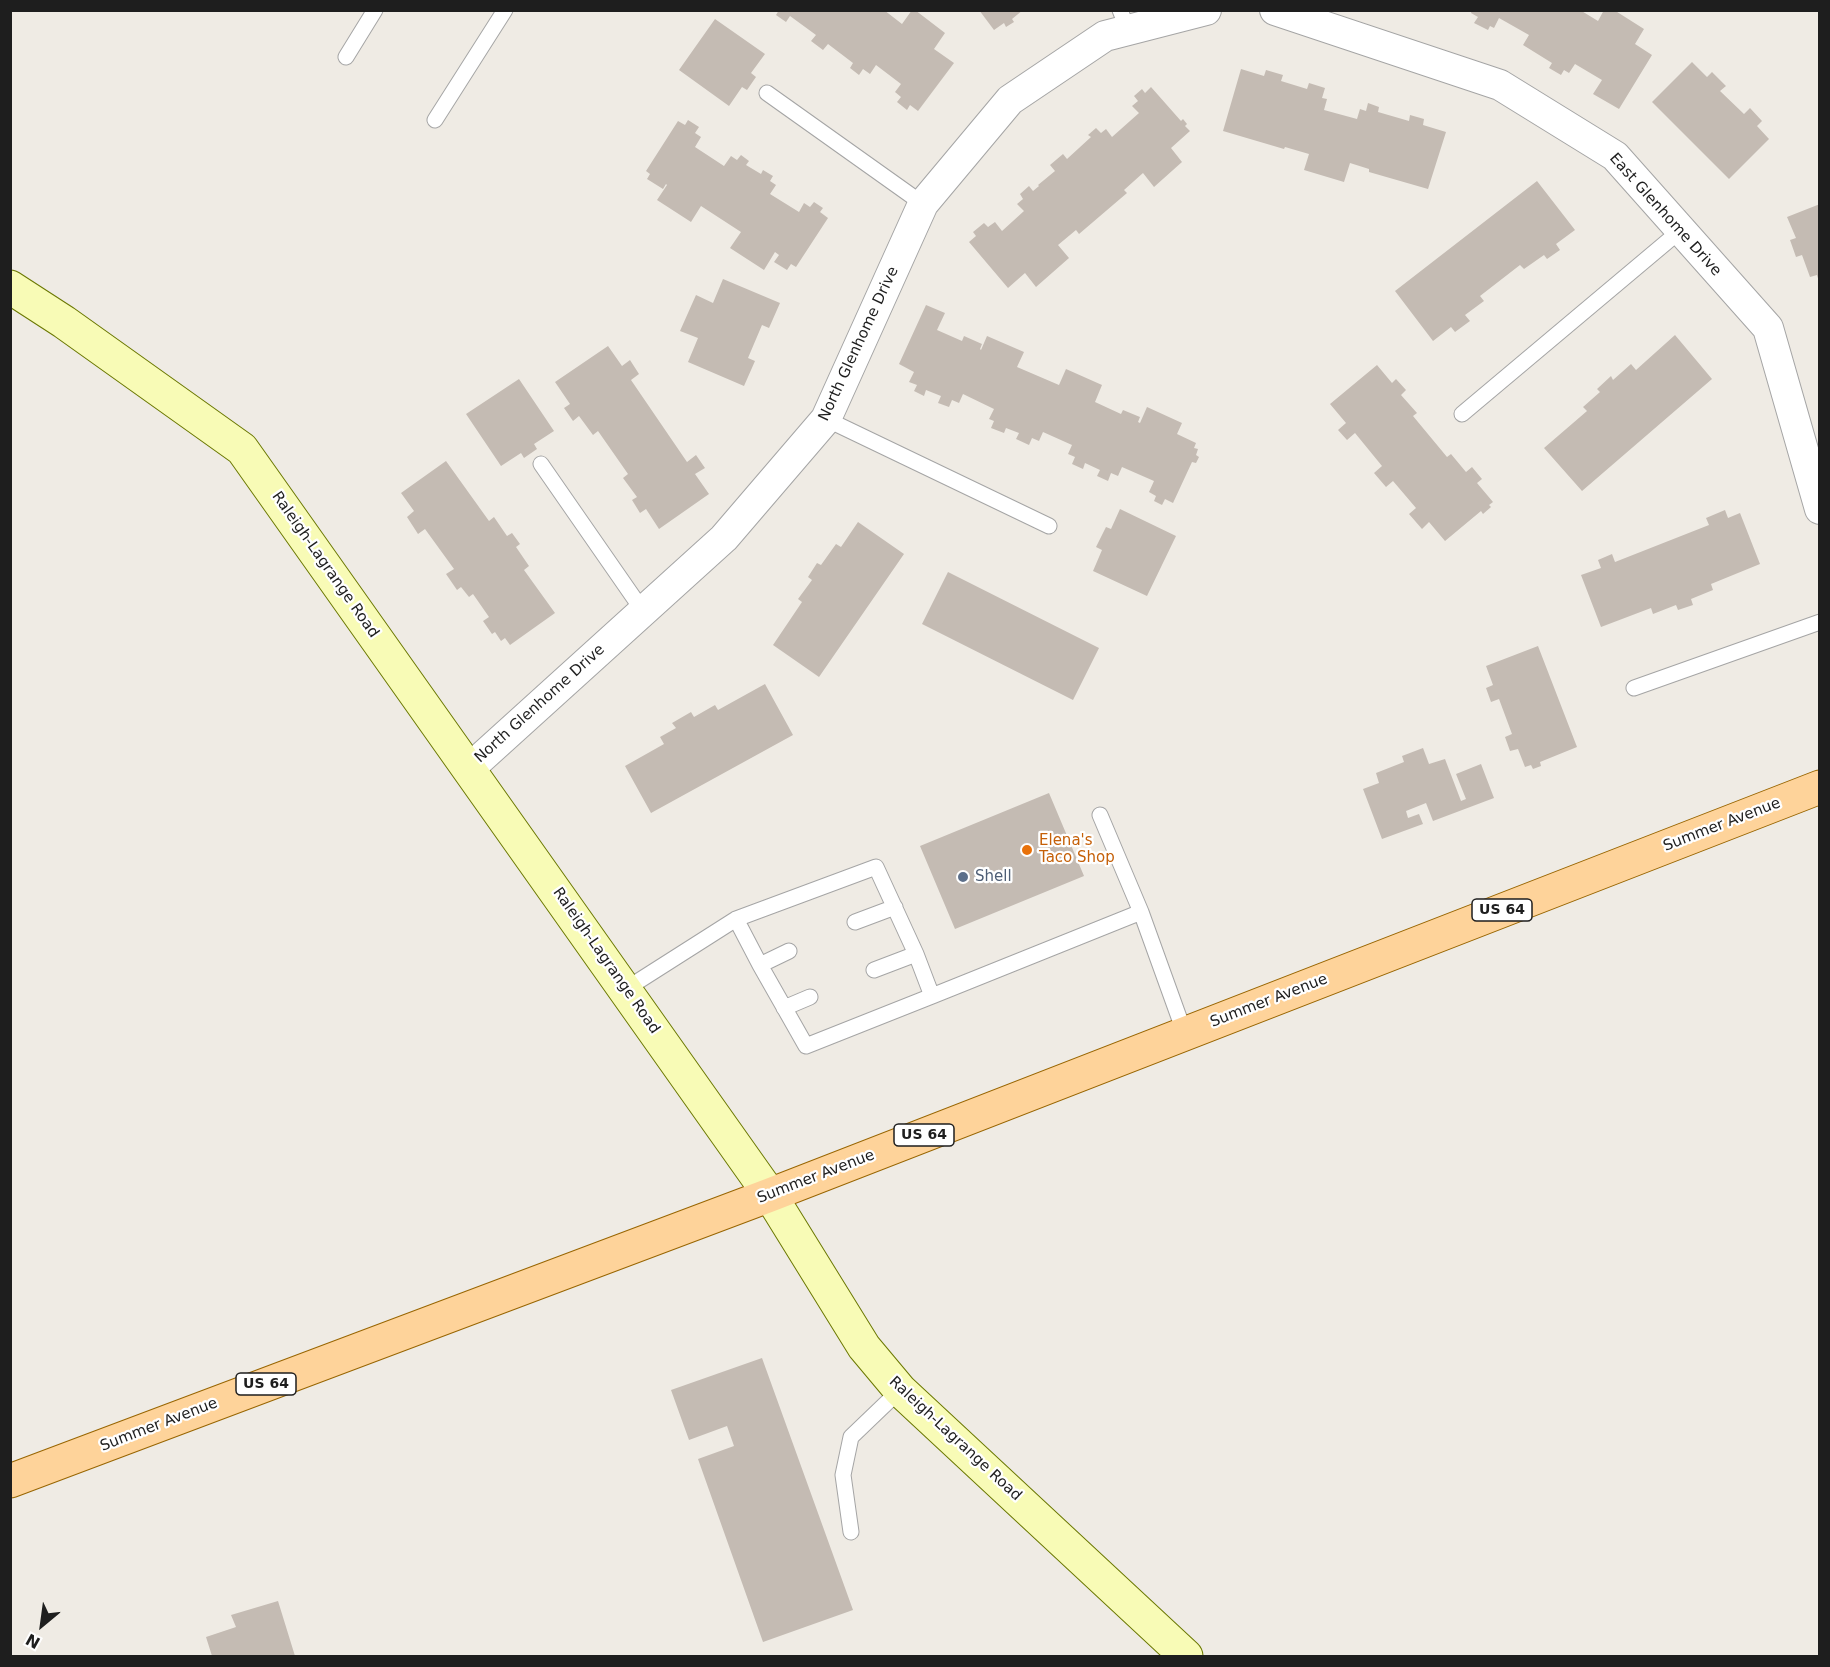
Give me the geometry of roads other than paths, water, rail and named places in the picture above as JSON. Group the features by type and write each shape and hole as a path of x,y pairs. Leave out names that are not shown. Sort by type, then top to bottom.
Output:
{"main road":[{"name":"Raleigh-Lagrange Road","path":"10,287 64,322 242,449 770,1194 864,1347 900,1390 1186,1656"},
{"name":"Summer Avenue","path":"10,1481 770,1194 1820,787"}],"street":[{"name":"North Glenhome Drive","path":"470,768 724,538 826,419 923,204 1010,100 1105,36 1124,20 1206,10"},
{"name":"East Glenhome Drive","path":"1275,10 1500,85 1615,156 1768,328 1820,509"}],"lane":[{"path":"346,57 375,10"},
{"path":"435,120 505,10"},
{"path":"767,93 923,204"},
{"path":"1462,414 1681,230"},
{"path":"826,419 1049,526"},
{"path":"541,464 643,611"},
{"path":"1634,688 1820,622"},
{"path":"1100,815 1141,912 1185,1034"},
{"path":"626,989 736,920 876,867 916,954 932,996"},
{"path":"855,922 895,907"},
{"path":"736,920 806,1046 1141,912"},
{"path":"760,965 789,951"},
{"path":"874,970 916,954"},
{"path":"784,1008 810,997"},
{"path":"851,1532 843,1475 851,1437 900,1390"}],"place":[{"name":"Elena's Taco Shop","path":"1027,850"},
{"name":"Shell","path":"963,877"}]}
